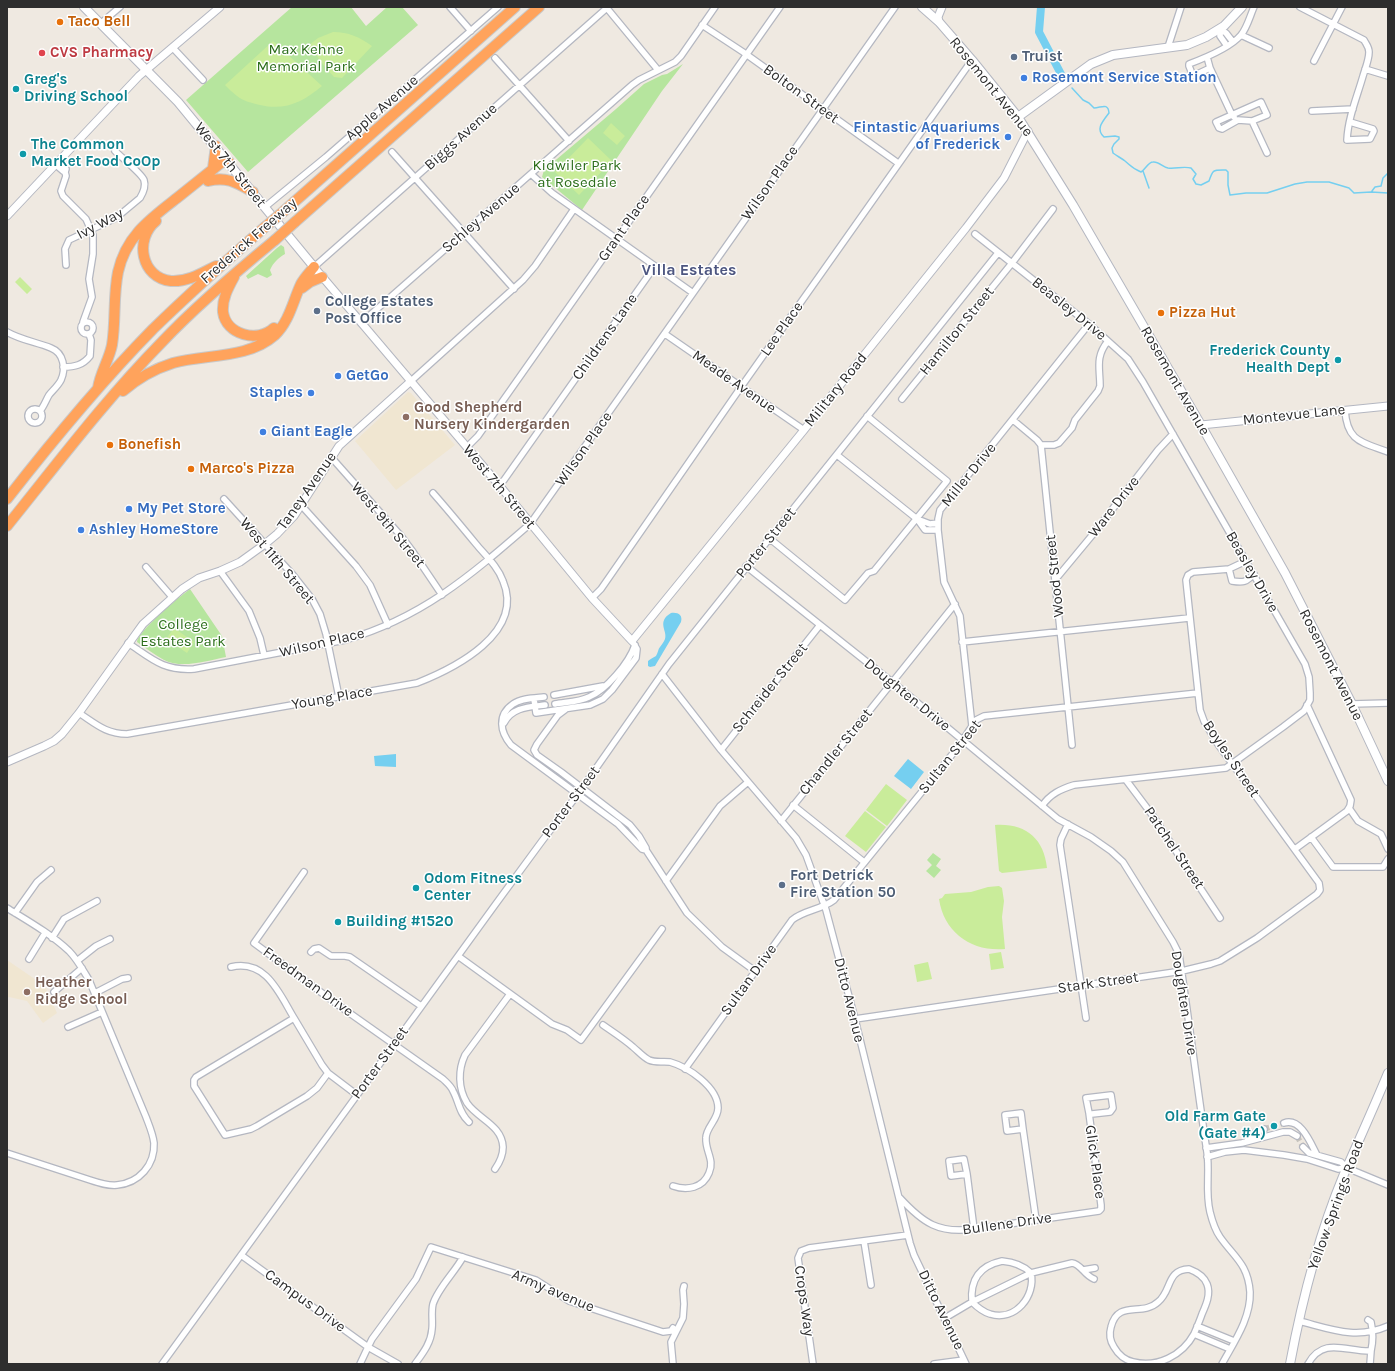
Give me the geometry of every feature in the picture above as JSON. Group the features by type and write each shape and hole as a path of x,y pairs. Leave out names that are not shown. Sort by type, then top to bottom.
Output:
{"highway":[{"name":"Frederick Freeway","path":"7,499 97,390 153,329 229,259 515,7"},
{"name":"Frederick Freeway","path":"7,526 123,383 162,341 238,270 275,240 539,7"},
{"path":"213,168 216,146"},
{"path":"97,390 99,379 111,347 118,273 123,255 127,248 136,234 148,221 213,168 222,162 228,162"},
{"path":"228,162 208,181 152,225 145,236 142,249 143,256 148,267 157,276 173,281 184,280 198,275 229,259"},
{"path":"208,181 227,179 253,192"},
{"path":"238,270 225,296 223,304 224,315 236,331 248,336 255,336 264,334 274,329 299,276 308,268 314,267"},
{"path":"92,421 140,377 174,363 234,353 267,341 280,329 288,316 302,283 314,267"},
{"path":"299,290 310,282 322,277"}],"main road":[{"name":"West 7th Street","path":"84,7 178,102 216,146 314,267"},
{"path":"1018,117 1091,64 1113,55 1169,45 1187,45 1220,30 1242,7"},
{"name":"Rosemont Avenue","path":"924,8 939,22 972,60 1018,117 1080,217 1285,573 1352,704 1388,781"},
{"name":"Yellow Springs Road","path":"1290,1364 1299,1322 1326,1222 1347,1168 1388,1073"}],"street":[{"path":"100,24 120,7"},
{"path":"7,216 145,70 220,7"},
{"path":"450,7 471,30"},
{"name":"Apple Avenue","path":"265,207 326,157 498,7"},
{"path":"607,7 658,70 668,66 678,59 715,7"},
{"name":"Biggs Avenue","path":"314,267 607,7"},
{"name":"Grant Place","path":"467,447 478,436 780,7"},
{"name":"Wilson Place","path":"128,642 164,666 183,670 329,643 364,635 409,616 442,595 489,559 530,524 895,7"},
{"path":"924,8 932,10 941,7"},
{"path":"939,22 938,17 941,7"},
{"path":"1181,7 1172,35 1169,45 1174,28 1181,7"},
{"path":"1210,68 1193,76 1189,64 1207,57 1227,46 1241,35 1254,7"},
{"path":"1300,7 1364,40 1367,45 1369,53 1353,109 1350,122 1348,140 1370,139 1374,131 1373,129 1350,122"},
{"path":"1314,61 1342,7"},
{"name":"Bolton Street","path":"702,26 746,55 898,163"},
{"path":"1227,46 1220,36 1220,30 1226,33 1233,42"},
{"path":"1241,35 1269,48"},
{"path":"173,48 203,80"},
{"path":"1207,57 1210,68 1232,115 1238,120 1252,122 1267,115 1261,102 1232,115 1216,122 1218,128 1222,129 1238,120"},
{"path":"495,58 569,141"},
{"name":"Lee Place","path":"592,598 601,589 898,163 972,60"},
{"path":"1365,69 1388,76"},
{"name":"Schley Avenue","path":"361,323 632,85 658,70"},
{"path":"1312,111 1353,109"},
{"path":"1252,122 1267,153"},
{"name":"Military Road","path":"633,643 966,228 999,185 1028,131"},
{"name":"Ivy Way","path":"66,265 65,249 69,240 116,218 140,198 144,190 144,178 115,151"},
{"path":"392,152 514,289"},
{"path":"58,163 66,169 66,176 61,191 63,196 82,215 91,229 93,243 89,279 92,297 81,326 81,330 84,333 89,334"},
{"path":"531,174 552,193 693,293"},
{"name":"Taney Avenue","path":"7,762 37,750 54,741 70,725 128,642 143,624 172,597 191,582 240,562 285,527 301,505 331,457 344,441 514,289 535,266 574,209"},
{"name":"Hamilton Street","path":"902,399 1053,210"},
{"name":"Beasley Drive","path":"975,234 1089,324 1128,359 1173,434 1305,664 1310,685 1310,700 1307,705"},
{"name":"Porter Street","path":"162,1364 538,845 582,789 662,674 746,566 837,455 998,253"},
{"name":"Childrens Lane","path":"499,485 655,266"},
{"name":"West 7th Street","path":"314,267 499,485 592,598 633,643"},
{"path":"83,322 90,321 93,324 93,330 89,334"},
{"name":"Miller Drive","path":"972,726 960,616 944,582 938,530 940,510 1089,324"},
{"path":"7,332 22,340 55,350 62,358 63,367 60,381 49,395 45,405 40,411"},
{"path":"63,367 76,366 90,356 91,340 89,334"},
{"name":"Meade Avenue","path":"665,334 804,430"},
{"path":"1013,420 1038,440 1041,445 1054,445 1059,443 1072,428 1074,420 1098,391 1100,386 1100,355 1108,342"},
{"name":"Montevue Lane","path":"1201,425 1388,406"},
{"path":"1345,410 1348,429 1354,438 1388,452"},
{"path":"770,538 845,600 868,573 874,571 917,519 947,481 867,416"},
{"name":"Ware Drive","path":"1055,580 1158,450 1173,434"},
{"name":"Wood Street","path":"1041,445 1072,745"},
{"path":"837,455 917,519 926,530 938,530"},
{"name":"West 9th Street","path":"331,457 401,536 442,595"},
{"name":"Young Place","path":"79,713 107,731 127,734 395,687 422,681 459,664 493,636 503,621 507,601 506,591 503,581 489,559 433,494"},
{"name":"West 11th Street","path":"224,499 293,575 312,599 323,623 329,643 339,697"},
{"path":"301,505 356,566 370,586 388,625"},
{"path":"917,519 930,524 938,523"},
{"name":"Boyles Street","path":"1246,561 1229,569 1193,572 1188,575 1186,580 1200,710 1204,722 1214,739 1319,883 1320,890"},
{"name":"Doughten Drive","path":"746,566 892,682 1058,819 1111,851 1123,862 1173,942 1179,954 1182,971 1207,1153 1208,1201 1210,1214 1221,1238 1242,1266 1249,1283 1250,1300 1246,1318 1222,1364"},
{"path":"146,567 172,597"},
{"path":"1229,569 1232,581 1246,581 1254,574"},
{"path":"220,571 249,611 260,638 264,655"},
{"name":"Chandler Street","path":"781,821 955,604"},
{"path":"962,642 1189,618"},
{"name":"Schreider Street","path":"721,750 820,625"},
{"path":"555,704 588,698 595,694 608,683 628,660 632,653 633,643"},
{"path":"534,699 536,714 590,705 603,699 612,690 636,658 637,649 633,643"},
{"name":"Ditto Avenue","path":"662,674 721,750 796,838 806,855 824,906 855,1019 914,1255 965,1362"},
{"path":"554,695 602,687 608,683"},
{"name":"Sultan Street","path":"824,906 834,900 963,740 978,719 984,716 1198,693"},
{"path":"544,697 513,703 508,708 504,714 502,728 505,738 511,745 618,824 642,849 646,850"},
{"path":"1352,704 1388,704"},
{"path":"502,728 508,716 513,712 519,709 545,705"},
{"path":"1042,806 1046,800 1055,793 1069,787 1224,769 1300,714 1307,705 1351,800 1347,811 1295,849"},
{"path":"566,709 558,714 537,744 534,750 537,755 630,825 639,836 646,850 687,913 722,947 755,971"},
{"name":"Patchel Street","path":"1126,780 1153,816 1220,918"},
{"path":"666,881 720,806 748,782"},
{"path":"793,805 864,862"},
{"path":"1349,808 1358,821 1381,834 1388,849"},
{"path":"1068,824 1061,839 1060,845 1086,1018"},
{"path":"1311,837 1332,867 1383,866 1388,860"},
{"path":"15,914 37,882 51,870"},
{"name":"Freedman Drive","path":"304,872 254,943 394,1044"},
{"name":"Stark Street","path":"855,1019 1182,971 1211,964 1220,961 1257,938 1317,894 1320,890"},
{"path":"52,938 64,919 97,901"},
{"name":"Sultan Drive","path":"685,1068 792,920 801,914 824,906"},
{"path":"7,908 45,933 70,952 82,968 89,980 152,1133 154,1143 154,1152 148,1167 143,1173 133,1181 116,1185 101,1184 7,1153"},
{"path":"458,956 552,1024 567,1030 581,1040 662,928"},
{"path":"28,959 45,933"},
{"path":"77,961 96,946 110,939"},
{"name":"Freedman Drive","path":"311,952 314,949 319,948 331,956 345,956 350,958 421,1006"},
{"path":"231,967 248,966 264,973 280,995 328,1073 357,1095"},
{"path":"54,992 82,968"},
{"path":"94,993 122,979 128,978"},
{"path":"495,1169 502,1158 502,1142 492,1124 477,1113 467,1102 460,1086 460,1074 461,1067 466,1056 510,994"},
{"path":"68,1027 102,1012"},
{"path":"294,1018 196,1077 194,1080 194,1086 225,1135 251,1129 289,1107 317,1088 328,1073"},
{"path":"603,1025 648,1060 669,1062 685,1068 697,1076 710,1088 715,1096 718,1107 716,1119 707,1132 706,1138 711,1163 708,1176 700,1184 689,1189 673,1186"},
{"path":"394,1044 451,1086 461,1113 469,1122"},
{"name":"Glick Place","path":"1089,1113 1110,1112 1113,1108 1111,1095 1086,1098 1101,1205 1100,1210"},
{"path":"1284,1123 1292,1122 1297,1124 1302,1129 1318,1155"},
{"path":"1023,1129 1036,1220"},
{"path":"1246,1142 1257,1131 1264,1129"},
{"path":"1207,1153 1283,1132 1290,1132 1296,1136"},
{"path":"1303,1147 1309,1152 1341,1162 1347,1168 1388,1185"},
{"path":"1207,1153 1244,1150 1263,1152 1307,1159 1338,1168 1347,1168"},
{"path":"966,1174 974,1230"},
{"name":"Bullene Drive","path":"900,1198 914,1213 926,1222 938,1228 962,1231 1100,1210"},
{"path":"904,1219 914,1213"},
{"name":"Crops Way","path":"813,1364 805,1317 798,1258 801,1251 809,1248 908,1235"},
{"path":"864,1241 871,1285"},
{"name":"Army avenue","path":"368,1347 372,1339 416,1278 431,1247 541,1282 568,1301 663,1332 671,1331 673,1328"},
{"name":"Campus Drive","path":"241,1254 368,1347 398,1364"},
{"path":"415,1364 430,1342 433,1304 448,1279 458,1268 463,1257"},
{"path":"1002,1261 1011,1262 1027,1269 1031,1273 1032,1285 1030,1293 1020,1308 1012,1312 1003,1315 990,1314 979,1309 972,1302 971,1293 975,1279 983,1270 994,1263 1002,1261"},
{"path":"945,1318 972,1302 1031,1273 1076,1263 1089,1277 1094,1279"},
{"path":"1082,1270 1095,1268"},
{"path":"1189,1269 1201,1276 1208,1286 1209,1294 1207,1303 1194,1334 1187,1344 1167,1360 1155,1364 1144,1364 1131,1362 1121,1356 1114,1348 1111,1341 1110,1332 1115,1317 1120,1312 1151,1307 1159,1302 1163,1297 1171,1278 1181,1270 1189,1269"},
{"path":"673,1364 671,1342 683,1318 684,1286"},
{"path":"1368,1319 1371,1322 1373,1343 1370,1364"},
{"path":"1299,1322 1356,1334 1372,1332 1388,1326"},
{"path":"1197,1326 1234,1341"},
{"path":"1194,1334 1230,1349"},
{"path":"360,1364 368,1347"},
{"path":"1308,1364 1318,1352 1329,1347 1371,1351"},
{"path":"934,1364 965,1362"}],"shaded area":[{"name":"Good Shepherd Nursery Kindergarden","path":"408,392 411,393 455,445 396,490 355,441"},
{"name":"Heather Ridge School","path":"7,960 45,986 57,1013 43,1023 27,1001 9,997 7,998"}],"green space":[{"name":"Max Kehne Memorial Park","path":"292,7 351,7 366,26 387,7 402,7 418,25 248,172 186,100"},
{"path":"333,32 354,36 372,46 342,78 334,77 309,45 318,38"},
{"path":"273,41 322,86 301,101 278,107 269,107 248,102 239,98 232,92 225,85"},
{"name":"Kidwiler Park at Rosedale","path":"683,64 662,91 582,210 542,177 544,170 644,84 667,74"},
{"path":"611,123 625,136 617,145 603,133"},
{"path":"588,138 612,161 579,195 555,172"},
{"path":"281,245 284,247 285,254 273,265 270,270 272,275 267,278 258,274 248,279 246,276"},
{"path":"20,277 32,289 27,294 15,282"},
{"name":"College Estates Park","path":"190,589 222,636 226,657 186,664 171,663 154,654 137,642 144,630 151,623"},
{"path":"174,628 194,642 187,653 166,639"},
{"path":"886,784 907,800 887,826 866,810"},
{"path":"865,811 886,827 866,852 845,836"},
{"path":"995,825 1015,827 1031,834 1042,848 1047,868 1002,873 999,871"},
{"path":"933,853 941,859 936,866 941,870 934,878 926,871 932,865 927,860"},
{"path":"999,886 1002,888 1004,901 1002,917 1005,949 981,947 962,938 953,931 942,911 939,899 945,894 971,892 988,887"},
{"path":"1001,952 1004,968 991,970 989,954"},
{"path":"928,962 932,979 917,982 914,965"}],"water":[{"path":"671,613 679,614 681,616 681,622 655,666 650,667 648,666 648,661 656,656 659,648 665,640 666,636 663,623 667,616"},
{"path":"396,754 396,767 375,766 374,756"},
{"path":"908,759 924,772 911,789 894,776"}],"waterway":[{"path":"1041,7 1039,32 1061,74"},
{"path":"1072,88 1083,100 1094,108 1104,106 1107,108 1109,113 1101,125 1101,134 1104,137 1119,137 1112,148 1113,153 1141,172 1151,162 1157,162 1168,168 1191,168 1196,174 1193,179 1196,184 1201,185 1209,181 1214,171 1226,170 1228,172 1230,195 1267,193 1295,184 1307,182 1329,182 1349,188 1354,193 1388,193"},
{"path":"1143,171 1149,188"},
{"path":"1372,191 1375,187 1381,186 1383,178 1388,173"}],"tunnel":[{"path":"1264,1129 1284,1123"},
{"path":"1297,1136 1303,1147"}],"place":[{"name":"Taco Bell","path":"60,22"},
{"name":"CVS Pharmacy","path":"42,53"},
{"name":"Truist","path":"1014,57"},
{"name":"Rosemont Service Station","path":"1024,78"},
{"name":"Greg's Driving School","path":"16,89"},
{"name":"Fintastic Aquariums of Frederick","path":"1008,137"},
{"name":"The Common Market Food CoOp","path":"23,154"},
{"name":"College Estates Post Office","path":"317,311"},
{"name":"Pizza Hut","path":"1161,313"},
{"name":"Frederick County Health Dept","path":"1338,360"},
{"name":"GetGo","path":"338,376"},
{"name":"Staples","path":"311,393"},
{"name":"Good Shepherd Nursery Kindergarden","path":"406,417"},
{"name":"Giant Eagle","path":"263,432"},
{"name":"Bonefish","path":"110,445"},
{"name":"Marco's Pizza","path":"191,469"},
{"name":"My Pet Store","path":"129,509"},
{"name":"Ashley HomeStore","path":"81,530"},
{"name":"Fort Detrick Fire Station 50","path":"782,885"},
{"name":"Odom Fitness Center","path":"416,888"},
{"name":"Building #1520","path":"338,922"},
{"name":"Heather Ridge School","path":"27,992"},
{"name":"Old Farm Gate (Gate #4)","path":"1274,1126"}],"district":[{"name":"Villa Estates","path":"689,270"}]}
